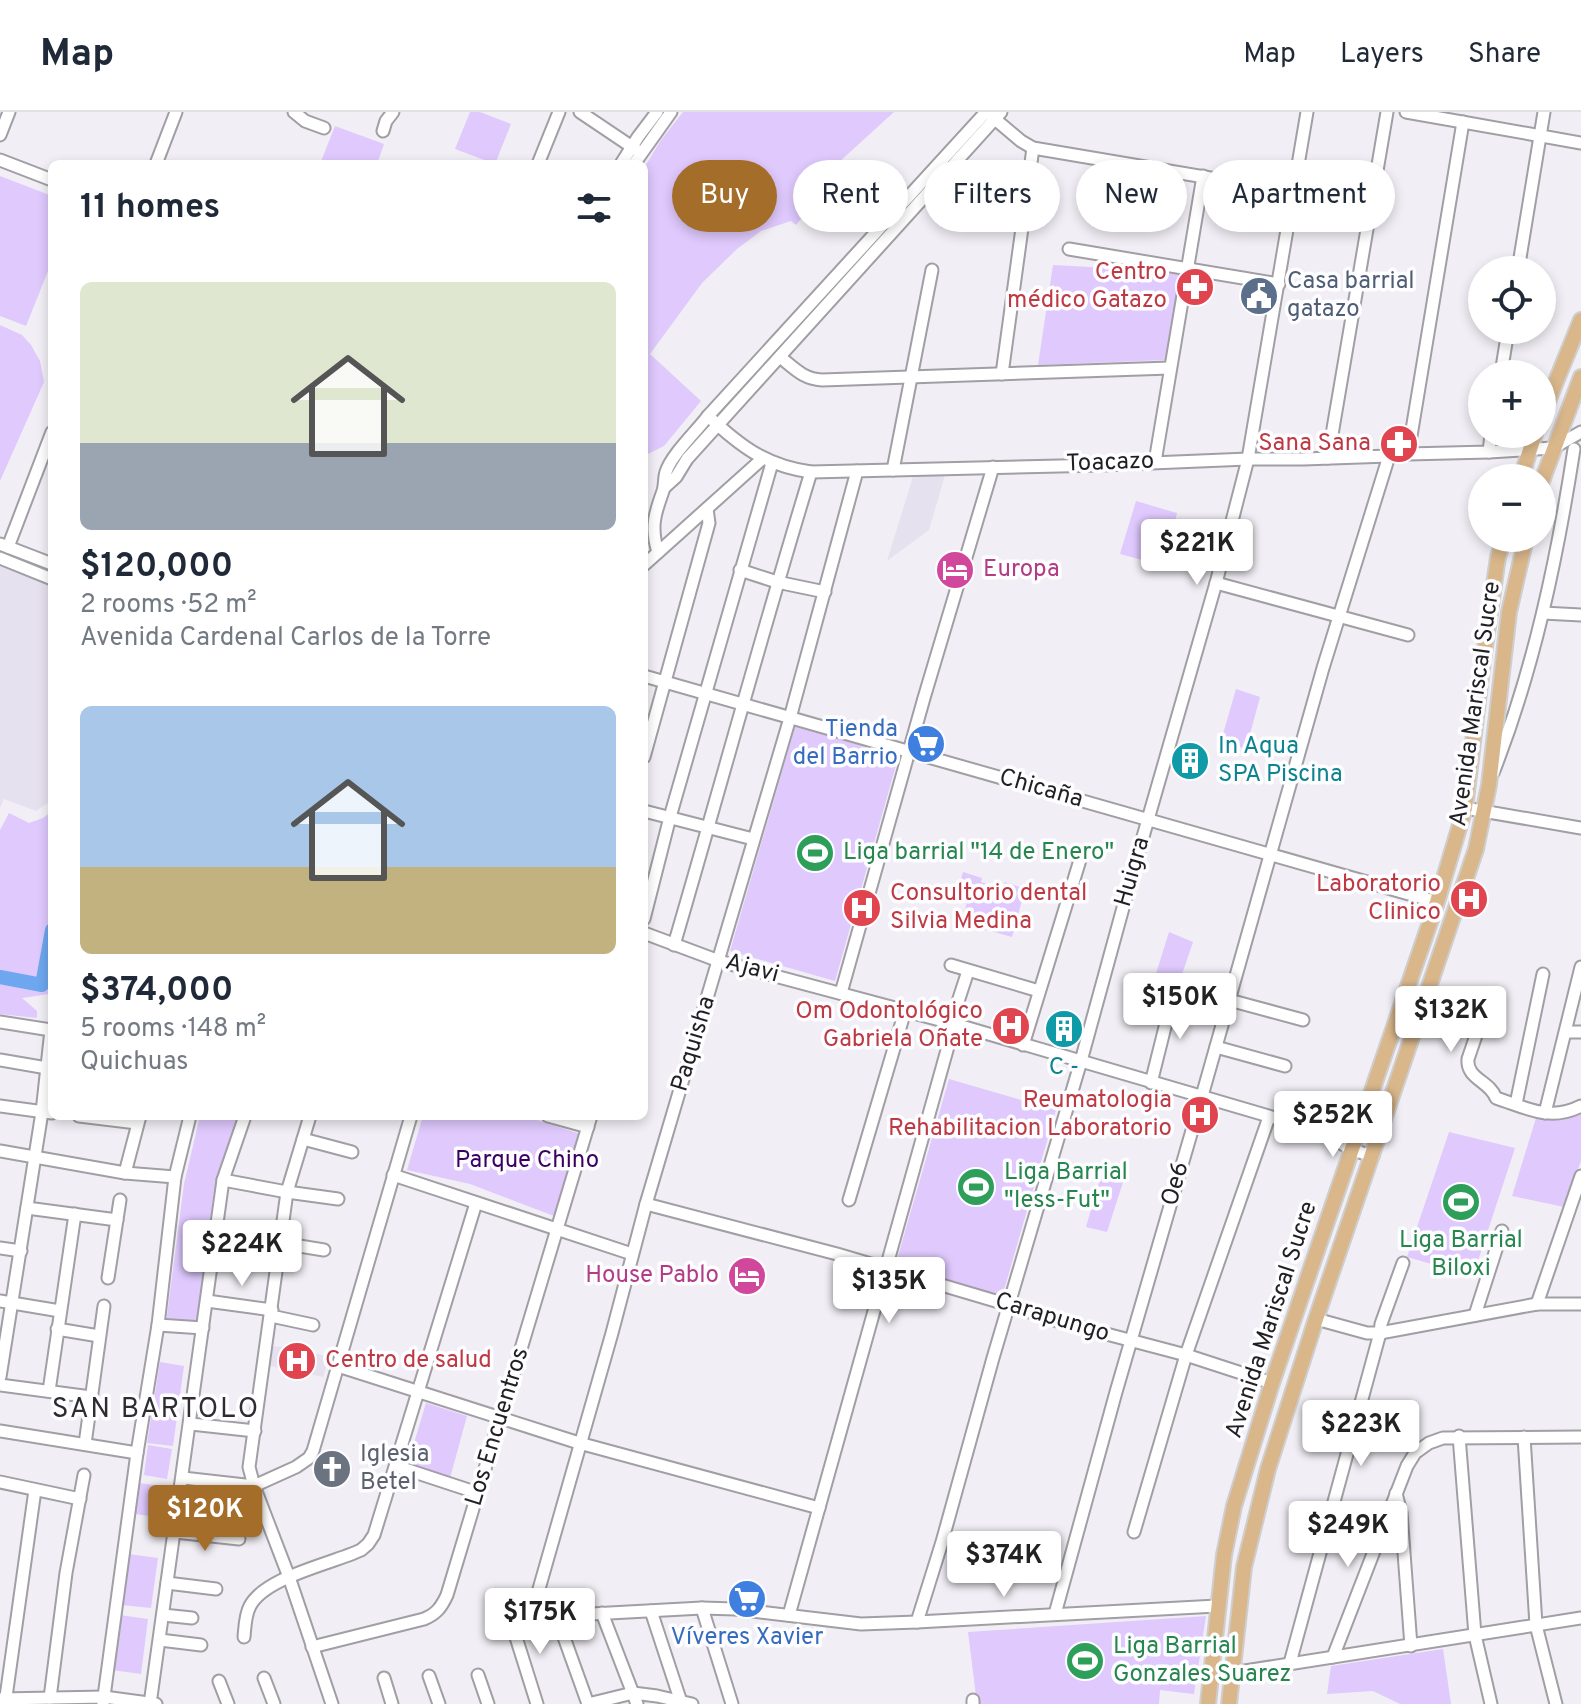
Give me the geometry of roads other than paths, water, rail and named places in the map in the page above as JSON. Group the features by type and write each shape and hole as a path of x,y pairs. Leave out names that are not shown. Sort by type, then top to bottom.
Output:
{"main road":[{"path":"1556,382 1581,320"},
{"path":"1556,441 1581,379"},
{"path":"1548,464 1553,448"},
{"path":"1525,464 1529,449"},
{"name":"Avenida Mariscal Sucre","path":"1208,1704 1217,1606 1234,1506 1272,1383 1437,902 1465,808 1500,552"},
{"name":"Avenida Mariscal Sucre","path":"1229,1704 1244,1567 1268,1469 1476,849 1489,785 1509,612 1523,552"}],"street":[{"path":"0,135 9,112"},
{"path":"158,160 176,112"},
{"path":"294,112 305,121 324,128"},
{"path":"383,131 393,112"},
{"path":"540,160 559,112"},
{"path":"580,112 635,154"},
{"path":"635,154 657,112"},
{"path":"635,154 671,112"},
{"name":"Huigra","path":"1299,160 1307,112"},
{"path":"1328,458 1387,112"},
{"path":"1406,112 1581,143"},
{"path":"1520,256 1544,112"},
{"path":"992,114 1033,148 1203,176 1155,462"},
{"path":"658,552 654,520 665,487 666,473 675,456 780,357 992,114"},
{"path":"713,421 992,114"},
{"path":"1408,454 1463,122"},
{"path":"1002,374 1033,148"},
{"path":"0,160 48,178"},
{"name":"Huigra","path":"917,1622 1081,1061 1216,583 1248,459 1287,232"},
{"path":"1069,249 1279,284"},
{"path":"893,470 932,270"},
{"path":"780,357 811,379 1170,368"},
{"name":"Toacazo","path":"713,421 767,461 811,472 1328,458 1553,448"},
{"path":"1556,446 1581,432"},
{"path":"48,441 4,545 48,562"},
{"path":"1489,448 1489,452"},
{"path":"1489,785 1504,748 1543,613 1563,522 1574,449"},
{"name":"Oe6","path":"1055,1614 1323,668 1389,456"},
{"path":"648,561 767,461"},
{"path":"648,903 767,461"},
{"path":"841,993 993,467"},
{"name":"Paquisha","path":"531,1617 646,1204 790,718 857,471"},
{"path":"674,945 811,472"},
{"path":"648,743 709,523 707,509"},
{"path":"0,558 48,577"},
{"path":"740,570 825,592"},
{"path":"1216,583 1408,635"},
{"path":"1543,613 1581,615"},
{"name":"Chicaña","path":"648,677 1437,902"},
{"path":"1465,808 1581,828"},
{"path":"648,812 753,839"},
{"path":"1023,1045 1080,860"},
{"name":"Ajavi","path":"648,935 719,961 952,1024 1323,1132 1352,1150 1373,1156"},
{"path":"951,965 1039,991"},
{"path":"1545,1113 1581,967"},
{"path":"789,1615 968,971"},
{"path":"1516,1104 1543,974"},
{"path":"1151,1083 1174,991"},
{"path":"1229,1000 1303,1020"},
{"path":"1487,1003 1468,1059 1467,1066 1471,1073 1492,1089 1496,1098 1545,1113 1561,1114 1581,1106"},
{"path":"849,1200 905,1011"},
{"path":"0,1022 48,1030"},
{"path":"1566,1032 1581,1032"},
{"path":"1216,1047 1285,1066"},
{"path":"0,1377 6,1302 21,1251 35,1157 47,1113 48,1058"},
{"path":"0,1060 47,1068"},
{"path":"0,1106 47,1113"},
{"path":"1134,1532 1186,1355 1269,1117"},
{"path":"125,1173 139,1120"},
{"path":"104,1701 137,1453 158,1325 175,1177 189,1120"},
{"path":"35,1490 3,1701 152,1704 223,1180 244,1120"},
{"path":"309,1120 287,1192 249,1467 332,1704"},
{"path":"183,1478 254,1486 309,1458 410,1120"},
{"name":"Los Encuentros","path":"312,1647 424,1619 440,1609 447,1595 590,1122"},
{"name":"Ajavi","path":"1323,1132 1360,1129 1380,1135"},
{"path":"303,1139 352,1152"},
{"path":"0,1151 125,1173 175,1177"},
{"path":"393,1175 632,1254"},
{"path":"1537,1304 1581,1176"},
{"path":"223,1180 338,1199"},
{"path":"108,1278 120,1200"},
{"path":"244,1637 250,1606 266,1588 348,1556 368,1544 374,1535 476,1203"},
{"name":"Carapungo","path":"646,1204 886,1268 1272,1383"},
{"path":"27,1208 117,1220"},
{"path":"49,1391 75,1214"},
{"path":"1475,1315 1502,1231"},
{"path":"281,1243 324,1250"},
{"path":"0,1248 21,1251"},
{"path":"1290,1663 1381,1324 1403,1263"},
{"path":"207,1301 271,1313 313,1325"},
{"path":"6,1302 60,1311"},
{"path":"1316,1319 1367,1333 1380,1333 1537,1304 1581,1304"},
{"path":"85,1444 104,1306"},
{"path":"158,1325 203,1328"},
{"path":"57,1329 99,1336"},
{"path":"338,1366 579,1443 819,1508"},
{"path":"0,1385 91,1397"},
{"path":"191,1424 255,1431"},
{"path":"0,1431 137,1453"},
{"path":"1333,1657 1396,1493 1415,1453 1429,1443 1459,1436 1581,1437"},
{"path":"1459,1436 1475,1635 1491,1704"},
{"path":"1524,1437 1536,1625 1556,1704"},
{"path":"396,1466 478,1493"},
{"path":"44,1700 84,1475"},
{"path":"0,1482 80,1499"},
{"path":"1396,1493 1401,1513 1411,1646"},
{"path":"175,1532 239,1539"},
{"path":"167,1583 216,1589"},
{"path":"537,1704 505,1618 702,1608 861,1624 1217,1606"},
{"path":"702,1608 732,1704"},
{"path":"651,1611 687,1703"},
{"path":"602,1613 635,1699"},
{"path":"163,1615 192,1618"},
{"path":"556,1615 588,1704 657,1696 687,1703"},
{"path":"1232,1673 1581,1618"},
{"path":"160,1640 201,1645"},
{"path":"478,1675 488,1704"},
{"path":"429,1676 439,1704"},
{"path":"264,1678 274,1704"},
{"path":"384,1678 392,1704"},
{"path":"219,1681 228,1704"}],"waterway":[{"path":"0,977 42,985 48,952"}],"place":[{"name":"Centro médico Gatazo","path":"1195,287"},
{"name":"Casa barrial gatazo","path":"1259,296"},
{"name":"Sana Sana","path":"1399,444"},
{"name":"Europa","path":"955,570"},
{"name":"Tienda del Barrio","path":"926,744"},
{"name":"In Aqua SPA Piscina","path":"1190,761"},
{"name":"Liga barrial \"14 de Enero\"","path":"815,853"},
{"name":"Laboratorio Clinico","path":"1469,899"},
{"name":"Consultorio dental Silvia Medina","path":"862,908"},
{"name":"Om Odontológico Gabriela Oñate","path":"1011,1026"},
{"name":"C -","path":"1064,1029"},
{"name":"Reumatologia Rehabilitacion Laboratorio","path":"1200,1115"},
{"name":"Liga Barrial \"Iess-Fut\"","path":"976,1187"},
{"name":"Liga Barrial Biloxi","path":"1461,1202"},
{"name":"House Pablo","path":"747,1276"},
{"name":"Centro de salud","path":"297,1361"},
{"name":"Iglesia Betel","path":"332,1469"},
{"name":"Víveres Xavier","path":"747,1599"},
{"name":"Liga Barrial Gonzales Suarez","path":"1085,1661"}],"district":[{"name":"SAN BARTOLO","path":"156,1410"}],"park label":[{"name":"Parque Chino","path":"527,1161"}]}
